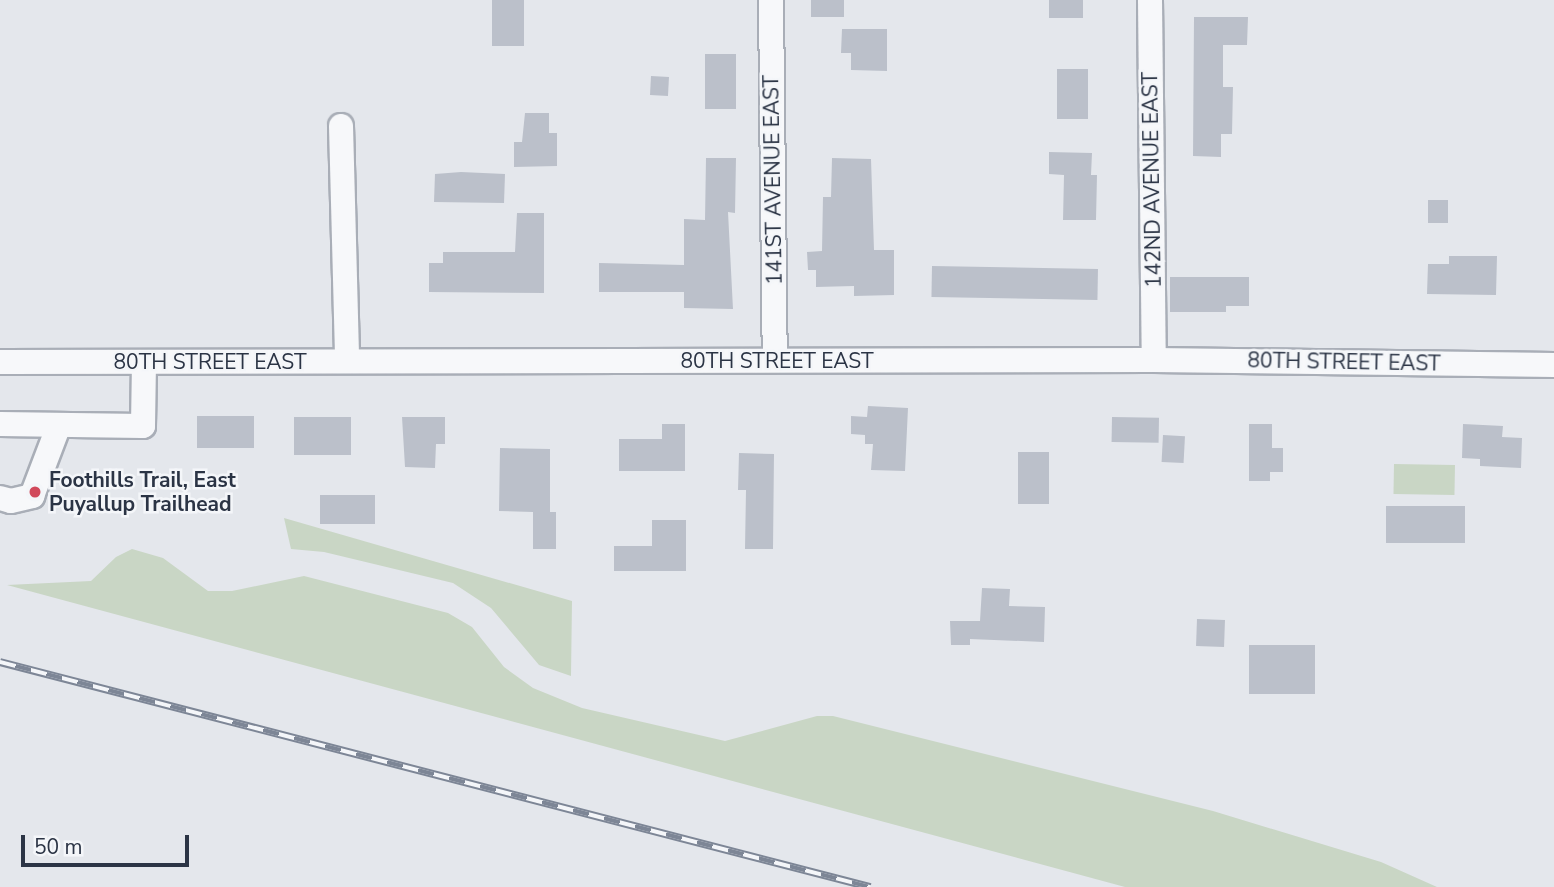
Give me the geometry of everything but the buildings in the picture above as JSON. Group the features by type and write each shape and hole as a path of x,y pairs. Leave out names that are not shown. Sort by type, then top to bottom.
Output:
{"street":[{"name":"141ST AVENUE EAST","path":"771,0 775,360"},
{"name":"142ND AVENUE EAST","path":"1150,0 1154,360"},
{"path":"341,126 348,362"},
{"name":"80TH STREET EAST","path":"0,362 1154,360 1554,365"},
{"path":"0,424 143,426 144,362"},
{"path":"0,498 11,501 32,496 59,425"}],"green space":[{"path":"1394,464 1455,465 1454,495 1393,494"},
{"path":"284,518 572,601 571,676 539,665 491,608 453,583 324,552 291,549"},
{"path":"132,549 163,558 208,591 232,591 304,576 448,613 472,627 504,667 533,688 582,708 725,741 817,716 833,716 1213,811 1381,862 1437,887 1125,887 7,585 91,581 116,557"}],"railway":[{"path":"0,662 870,887"}],"place":[{"name":"Foothills Trail, East Puyallup Trailhead","path":"35,492"}]}
